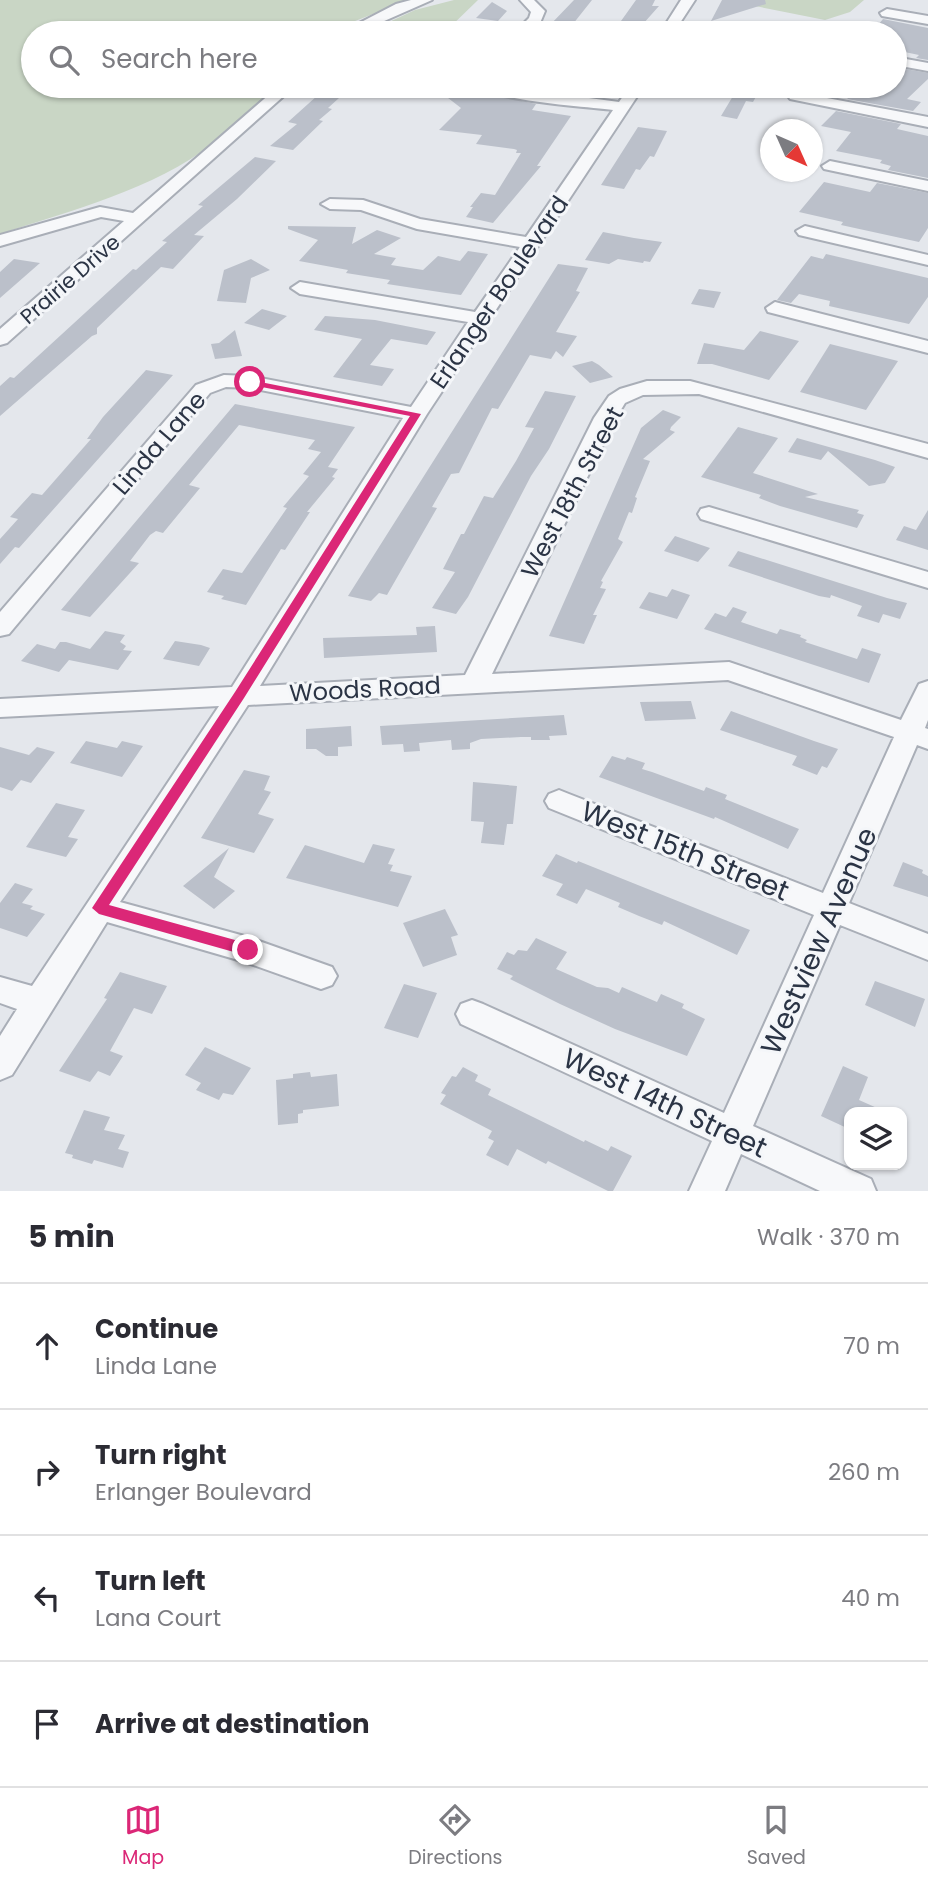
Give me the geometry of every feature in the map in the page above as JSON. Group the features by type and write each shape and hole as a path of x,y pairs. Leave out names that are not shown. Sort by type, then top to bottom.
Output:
{"street":[{"path":"372,21 401,7 425,0"},
{"path":"527,0 538,11 534,21"},
{"path":"674,21 688,0"},
{"path":"887,13 928,20"},
{"path":"907,63 928,67"},
{"name":"Prairie Drive","path":"0,339 275,98"},
{"path":"551,98 625,107"},
{"name":"Erlanger Boulevard","path":"0,1065 99,908 240,695 416,414 630,98"},
{"path":"805,98 928,122"},
{"path":"830,166 928,186"},
{"path":"330,204 363,205 417,224 530,243"},
{"path":"0,241 100,212 139,219"},
{"path":"805,231 928,260"},
{"path":"300,288 482,319"},
{"path":"775,308 928,346"},
{"name":"Linda Lane","path":"0,628 203,389 224,381 250,382 416,414"},
{"name":"West 18th Street","path":"475,682 605,418 618,400 643,388 669,385 700,388 928,451"},
{"path":"709,514 928,580"},
{"name":"Woods Road","path":"0,708 729,671 919,736"},
{"name":"Westview Avenue","path":"707,1191 833,910 919,736 928,690"},
{"name":"West 15th Street","path":"559,802 928,947"},
{"path":"99,908 248,950 321,976"},
{"path":"0,990 41,1002"},
{"name":"West 14th Street","path":"472,1014 858,1191"}],"green space":[{"path":"0,0 409,0 355,21 21,21 21,98 263,98 212,144 165,174 110,197 0,234"},
{"path":"454,0 478,0 456,21 391,21 415,10"},
{"path":"725,0 864,0 850,12 825,20"}],"building":[{"path":"574,0 592,0 575,21 554,21"},
{"path":"636,0 655,0 652,6 659,6 646,21 621,21"},
{"path":"722,0 765,0 766,4 711,21"},
{"path":"492,2 507,11 498,21 476,18"},
{"path":"907,24 928,28 928,60 916,58 919,55 907,52"},
{"path":"907,69 928,73 928,79 907,99 921,102 913,111 847,99 907,98"},
{"path":"315,98 339,98 328,108 332,109 319,120 323,121 293,150 270,146 297,124 288,122"},
{"path":"448,98 507,98 536,104 532,110 571,116 537,166 541,166 493,223 466,217 481,193 495,195 521,153 516,153 517,150 514,149 476,144 482,135 439,130 461,108"},
{"path":"732,98 755,98 753,102 746,101 737,119 721,116"},
{"path":"836,111 901,124 897,129 928,136 928,178 888,170 891,166 880,163 882,160 836,151 851,132 823,126"},
{"path":"638,127 667,131 654,157 650,156 640,170 636,169 624,189 601,185"},
{"path":"255,157 276,161 194,235 204,236 173,269 161,267 97,328 97,334 0,416 0,386 10,377 14,378 133,269 136,270 167,242 162,241 203,206 198,205"},
{"path":"824,182 870,192 877,183 928,193 928,228 919,242 841,225 843,222 799,212"},
{"path":"288,226 356,227 352,244 377,230 401,238 374,254 396,258 391,265 423,270 438,256 460,261 468,251 488,254 461,295 446,293 387,284 390,280 346,273 348,270 299,261 318,240 288,229"},
{"path":"603,232 662,242 650,262 618,259 609,264 585,260"},
{"path":"826,254 928,278 928,297 909,324 829,306 830,301 799,294 791,303 777,300 811,256 823,259"},
{"path":"14,259 40,263 0,298 0,272"},
{"path":"251,259 270,270 251,278 246,303 217,301 224,270"},
{"path":"558,264 588,268 576,291 580,292 556,332 577,336 563,357 556,351 551,359 530,355 498,409 492,408 459,473 451,474 432,507 437,508 387,595 379,593 371,601 348,596"},
{"path":"699,289 721,292 714,308 691,304"},
{"path":"262,309 287,316 269,330 244,323"},
{"path":"325,316 375,320 436,332 427,345 391,339 370,365 394,369 382,386 333,377 362,339 314,330"},
{"path":"235,330 242,356 215,359 211,344 219,343"},
{"path":"760,331 799,341 769,380 712,364 697,364 704,343 744,350"},
{"path":"830,344 898,361 866,410 800,392"},
{"path":"592,361 613,377 590,383 572,366"},
{"path":"146,370 173,375 19,548 15,547 0,564 0,539 18,519 10,517 32,493 42,495 91,439 87,439 103,417"},
{"path":"545,391 576,396 468,597 456,614 432,608 455,572 443,569 461,534 464,534 484,496 493,498 516,461 534,428 525,427"},
{"path":"235,404 355,427 328,467 338,469 332,477 335,478 307,512 310,512 285,550 281,549 246,605 221,599 224,596 207,592 223,569 242,573 287,508 283,507 309,476 303,474 321,452 308,449 315,440 239,425 189,485 200,488 163,533 156,531 150,535 130,561 139,563 90,617 61,610"},
{"path":"663,410 681,417 671,427 670,430 675,432 643,459 650,461 635,497 637,498 632,513 629,512 618,539 623,542 601,581 603,582 600,588 606,589 593,615 597,615 584,644 549,636 641,428"},
{"path":"738,427 778,438 753,473 818,494 805,497 859,510 857,513 864,515 857,528 780,506 759,498 761,495 701,477"},
{"path":"797,438 895,467 885,483 869,486 828,451 821,460 788,452"},
{"path":"928,510 928,550 896,540 904,526 916,530"},
{"path":"675,536 710,548 698,562 664,551"},
{"path":"738,551 907,603 900,619 883,614 879,623 857,616 862,606 831,595 830,598 819,596 728,566"},
{"path":"672,589 690,595 677,619 639,608 649,592 667,597"},
{"path":"733,607 747,612 741,622 777,634 780,629 801,635 800,637 807,640 805,642 857,659 862,648 881,654 869,683 704,629 715,613 726,617"},
{"path":"435,626 437,652 324,658 323,638 417,635 416,627"},
{"path":"105,631 125,635 120,642 126,646 123,650 132,651 118,670 69,660 59,672 21,661 37,644 55,649 60,642 66,642 90,649"},
{"path":"175,641 210,648 199,666 163,659"},
{"path":"691,701 696,719 645,721 640,702"},
{"path":"731,711 838,749 827,768 822,766 817,775 792,765 797,756 720,730"},
{"path":"564,715 567,735 549,736 550,740 531,740 531,737 481,739 470,743 470,749 452,750 451,740 419,743 420,751 404,752 403,744 382,745 380,726"},
{"path":"351,726 352,746 338,747 338,756 326,756 316,749 306,749 306,729"},
{"path":"86,741 117,748 122,741 143,746 122,777 70,763"},
{"path":"0,747 29,755 37,747 55,752 31,783 21,780 12,791 0,787"},
{"path":"612,756 625,760 627,757 645,763 642,769 704,791 706,787 727,795 725,799 799,829 788,849 715,817 714,819 599,777"},
{"path":"244,770 270,776 264,790 271,792 258,814 274,819 254,853 201,838"},
{"path":"473,782 517,786 513,824 507,824 504,845 481,843 484,822 471,821"},
{"path":"56,803 85,810 68,837 78,839 66,857 26,847"},
{"path":"373,844 395,849 388,864 393,865 390,871 412,876 398,907 286,878 305,845 364,863"},
{"path":"229,848 214,877 235,891 214,909 183,886"},
{"path":"556,854 750,930 737,955 664,921 662,925 618,907 620,903 586,889 577,904 556,895 563,884 542,876"},
{"path":"903,862 923,870 922,873 928,876 928,897 893,886"},
{"path":"15,883 33,889 22,903 45,914 27,937 0,928 0,903"},
{"path":"445,909 458,935 451,937 457,955 423,967 403,923"},
{"path":"536,938 567,952 556,969 597,987 619,993 622,987 657,1002 661,994 684,1004 682,1008 705,1019 687,1056 615,1029 560,1004 510,979 513,976 497,969 507,952 514,955 518,950 527,951"},
{"path":"120,972 167,986 152,1014 134,1008 110,1051 123,1056 110,1076 98,1071 90,1082 59,1071 107,999 104,998"},
{"path":"875,981 925,999 915,1027 865,1005"},
{"path":"404,984 437,993 418,1038 384,1028"},
{"path":"205,1047 251,1068 233,1095 223,1093 219,1100 196,1090 201,1083 185,1075"},
{"path":"843,1066 868,1077 859,1100 875,1107 844,1107 844,1127 821,1116"},
{"path":"463,1067 478,1075 475,1081 491,1089 488,1095 584,1142 585,1140 608,1151 611,1146 632,1156 613,1191 548,1161 546,1164 517,1149 508,1166 486,1155 494,1141 488,1138 492,1131 440,1104 446,1095 441,1093 452,1076 456,1077"},
{"path":"310,1072 311,1077 337,1074 339,1106 303,1110 303,1113 298,1114 298,1123 278,1125 276,1080"},
{"path":"84,1110 110,1117 104,1130 125,1135 118,1149 129,1152 123,1168 94,1160 92,1164 65,1153"}],"route":[{"path":"248,950 99,908 240,695 416,414 250,382"}]}
